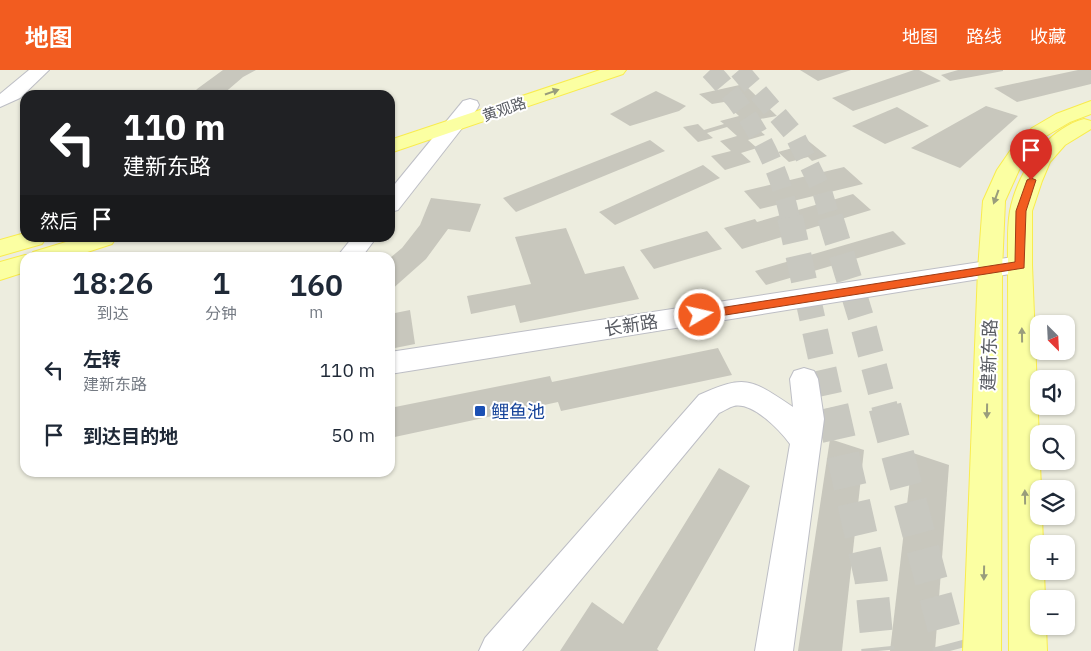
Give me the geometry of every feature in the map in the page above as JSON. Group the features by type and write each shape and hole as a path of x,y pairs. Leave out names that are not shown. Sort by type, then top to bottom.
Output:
{"main road":[{"name":"黄观路","path":"395,128 470,105 572,70"},
{"name":"黄观路","path":"395,145 452,128 617,70"},
{"name":"建新东路","path":"982,651 990,270 994,200 1008,170 1020,151 1039,132 1062,118 1091,107"},
{"name":"建新东路","path":"1028,651 1020,265 1021,211 1031,180 1042,160 1058,141 1078,127 1091,122"},
{"path":"0,248 20,242"},
{"path":"60,252 91,242"},
{"path":"0,270 20,264"}],"street":[{"path":"0,101 13,94 40,70"},
{"path":"395,199 470,105"},
{"path":"353,252 361,242"},
{"name":"长新路","path":"395,362 1020,265"},
{"path":"774,651 809,419 804,379"},
{"path":"498,651 709,404 731,394 752,395 789,420 806,442"}],"building":[{"path":"223,70 256,70 243,77 228,90 197,89"},
{"path":"800,70 851,70 818,81"},
{"path":"914,70 919,70 941,81 853,111 832,98"},
{"path":"958,70 1003,71 950,81 941,75"},
{"path":"1078,70 1091,70 1091,84 1017,102 994,88"},
{"path":"744,84 777,116 749,121 765,135 748,140 757,148 741,153 751,162 725,170 711,156 731,151 720,141 737,136 727,127 707,133 713,138 698,142 683,127 698,124 704,130 724,124 720,121 739,116 724,102 712,104 699,94"},
{"path":"656,91 686,106 679,111 630,126 610,114"},
{"path":"986,106 1018,116 960,168 911,148"},
{"path":"897,107 929,126 885,144 852,126"},
{"path":"806,139 827,156 812,161 808,157 789,162 778,152 796,147 791,143"},
{"path":"650,140 665,151 516,212 503,198"},
{"path":"703,165 720,178 615,225 599,212"},
{"path":"844,167 863,184 760,209 744,191"},
{"path":"853,194 871,210 742,249 724,228 755,219 757,222"},
{"path":"431,198 481,204 470,232 448,229 426,259 395,287 395,254 420,225"},
{"path":"566,228 585,274 624,266 639,299 520,323 515,305 471,314 467,296 531,284 515,237"},
{"path":"707,231 722,249 654,269 640,250"},
{"path":"893,231 906,244 766,285 755,271"},
{"path":"410,310 415,344 395,348 395,313"},
{"path":"718,348 732,375 561,411 558,402 395,437 395,407 550,376 552,382"},
{"path":"830,439 864,450 842,651 798,651"},
{"path":"913,453 949,465 935,651 890,651"},
{"path":"719,468 750,486 657,649 659,651 560,651 592,602 623,624"}],"tunnel":[{"path":"710,70 738,103 760,138 778,177 790,218"},
{"path":"739,70 794,134 822,191 830,218"},
{"path":"790,217 832,408"},
{"path":"830,217 862,321 885,408"},
{"path":"832,407 871,579 878,651"},
{"path":"885,407 950,651"}],"place":[{"name":"鲤鱼池","path":"480,411"}],"route":[{"path":"700,315 1020,265 1021,211 1031,180"}]}
